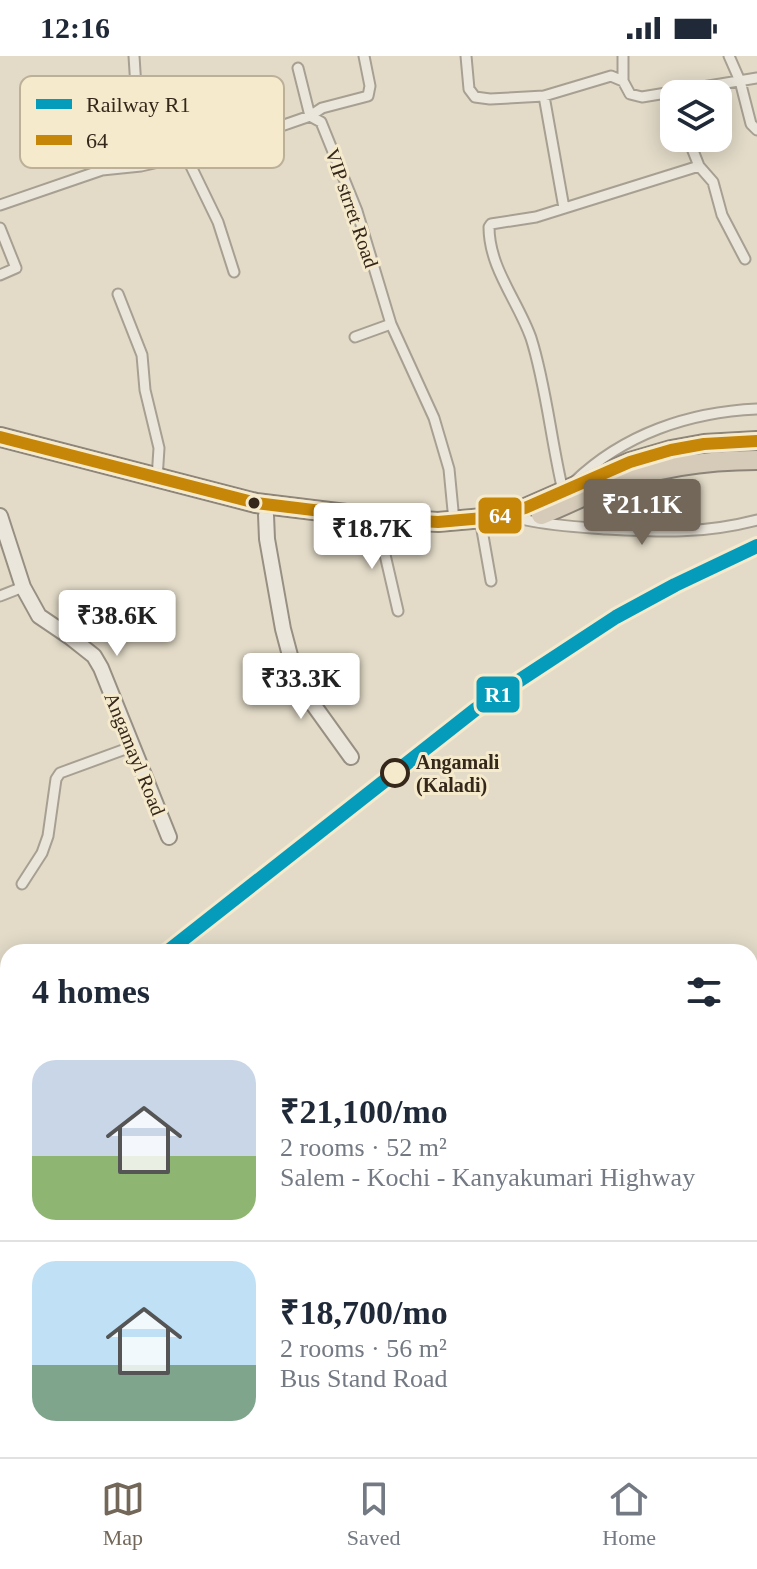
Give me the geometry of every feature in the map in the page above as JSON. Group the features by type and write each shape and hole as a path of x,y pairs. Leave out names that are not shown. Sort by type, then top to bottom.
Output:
{"highway":[{"path":"0,437 256,503 445,533 482,530 526,520 633,469 757,460"},
{"path":"0,447 266,515 386,525 495,517 704,444 757,441"}],"street":[{"path":"134,56 135,76"},
{"path":"284,125 322,108 368,96 370,86 364,56"},
{"path":"466,56 469,89 475,97 544,96 611,76 623,81"},
{"path":"623,56 623,81 630,94 635,97 660,94"},
{"path":"729,56 740,81 751,124 757,130"},
{"path":"298,68 310,116"},
{"path":"732,82 757,78"},
{"path":"544,96 564,208"},
{"name":"VIP strret Road","path":"310,116 321,122 332,146 357,211 391,324 434,418 449,469 454,521"},
{"path":"694,152 699,166 710,175 722,215 745,259"},
{"path":"564,491 533,346 501,275 488,232 491,224 528,219 699,166"},
{"path":"0,205 102,170 122,168"},
{"path":"192,168 218,222 234,272"},
{"path":"0,228 16,268 0,275"},
{"path":"118,294 142,355 145,390 159,448 157,479"},
{"path":"355,337 391,324"},
{"path":"564,491 602,456 637,437 699,416 757,409"},
{"path":"266,515 267,539 292,663 310,700 351,757"},
{"name":"Angamayl Road","path":"0,516 23,587 39,616 94,656 101,668 169,837"},
{"path":"526,520 556,527 681,533 757,520"},
{"path":"386,525 383,546 398,611"},
{"path":"482,530 491,581"},
{"path":"0,596 23,587"},
{"path":"22,884 42,853 48,836 56,779 60,773 131,747"}],"rail line":[{"name":"R1","path":"177,944 476,709 616,617 757,546"}],"transit line":[{"name":"64","path":"0,437 256,503 438,522 495,517 525,508 630,462 671,450 704,444 757,441"}],"place":[{"name":"Angamali (Kaladi)","path":"395,773"}]}
